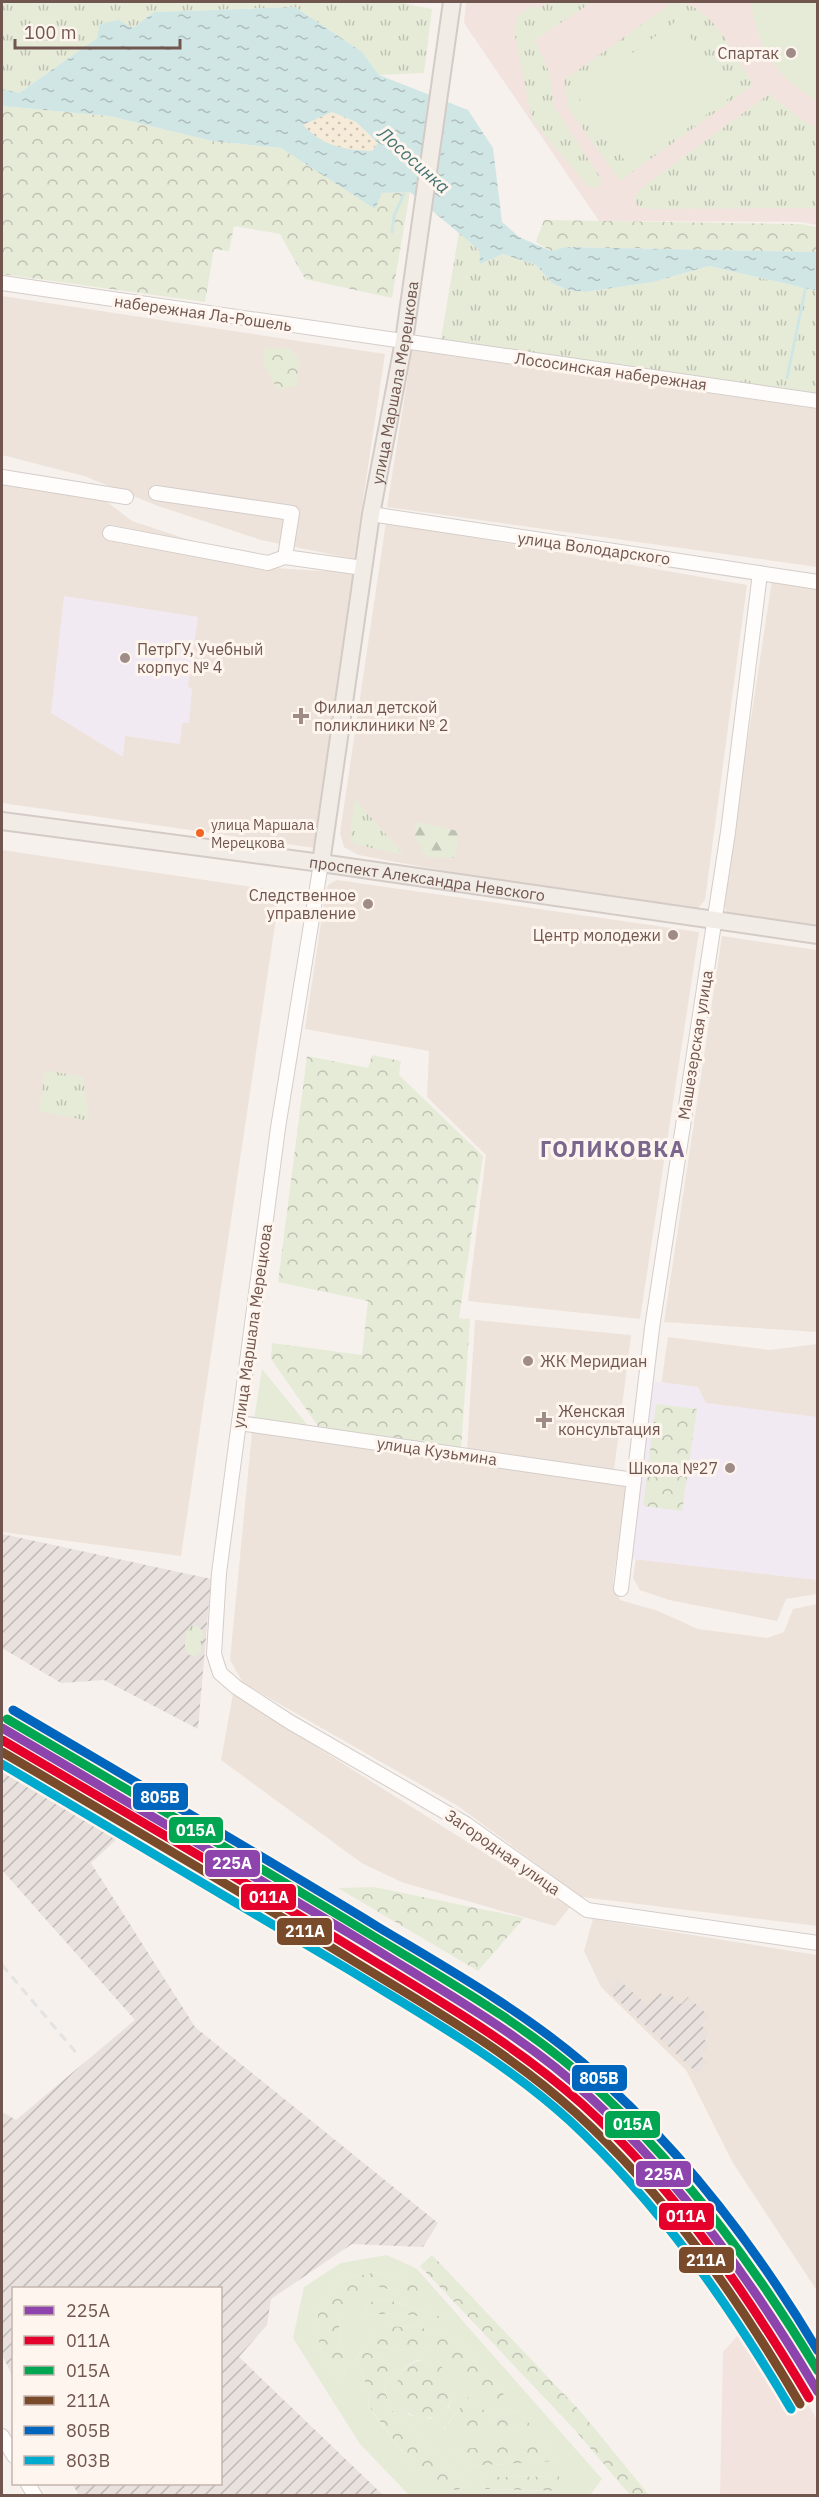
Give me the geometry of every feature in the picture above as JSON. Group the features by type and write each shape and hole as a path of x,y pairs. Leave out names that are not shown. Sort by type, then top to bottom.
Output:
{"main road":[{"name":"улица Маршала Мерецкова","path":"321,863 371,514 404,341 452,2"},
{"name":"проспект Александра Невского","path":"2,821 321,863 818,935"}],"street":[{"name":"набережная Ла-Рошель","path":"2,284 404,341"},
{"name":"Лососинская набережная","path":"404,341 818,400"},
{"path":"2,477 126,497"},
{"path":"156,493 292,513 285,556"},
{"name":"улица Володарского","path":"371,514 818,582"},
{"path":"110,533 268,563 285,556 363,568"},
{"name":"Машезерская улица","path":"621,1589 652,1328 714,921 760,573"},
{"name":"улица Маршала Мерецкова","path":"220,1673 214,1654 215,1614 278,1128 321,863"},
{"name":"улица Кузьмина","path":"239,1423 634,1480"},
{"name":"Загородная улица","path":"220,1673 236,1687 290,1722 466,1824 587,1911 818,1943"},
{"path":"2,2436 12,2453"}],"shaded area":[{"path":"466,2 817,2 817,225 801,222 599,221 464,23"},
{"path":"2,296 385,354 354,559 261,540 158,506 84,476 2,455"},
{"path":"412,350 817,409 817,567 387,507"},
{"path":"2,482 54,489 107,502 132,521 274,568 354,573 315,848 2,803"},
{"path":"386,522 747,585 705,900 697,909 468,875 358,855 344,847 340,833"},
{"path":"772,580 817,588 817,927 728,916 723,903"},
{"name":"ПетрГУ, Учебный корпус № 4","path":"64,596 198,617 188,687 192,688 189,723 182,723 180,744 125,736 123,757 51,713"},
{"path":"2,850 280,891 181,1556 2,1532"},
{"path":"337,880 699,932 640,1319 468,1301 486,1155 427,1097 429,1051 305,1029 326,889 329,884"},
{"path":"722,936 817,950 817,1332 664,1322"},
{"path":"475,1320 631,1335 614,1470 467,1450"},
{"name":"Школа №27","path":"668,1337 770,1350 817,1344 817,1594 786,1599 777,1621 669,1600 640,1590 633,1578"},
{"name":"Школа №27","path":"652,1381 698,1387 706,1403 817,1417 817,1580 632,1559"},
{"path":"252,1432 627,1486 613,1582 620,1600 658,1611 698,1629 767,1638 784,1632 793,1609 817,1604 817,1926 582,1897 458,1806 243,1683 230,1660"},
{"path":"2,1534 211,1579 198,1729 104,1680 61,1683 2,1648"},
{"path":"233,1694 570,1907 555,1926 404,1883 363,1864 221,1760"},
{"path":"2,1771 120,1836 91,1863 195,2027 438,2223 423,2247 352,2244 271,2299 267,2325 239,2357 383,2495 79,2495 73,2485 222,2485 222,2287 12,2287 12,2375 2,2355 2,2112 16,2120 135,2020 2,1870"},
{"path":"593,1919 817,1955 817,2291 733,2163 686,2070 601,1987 584,1951"},
{"path":"618,1979 647,2005 659,1992 666,1998 670,1994 681,2004 688,1997 709,2016 701,2025 709,2033 704,2039 710,2045 701,2056 708,2063 698,2074 608,1991"},
{"path":"750,2322 768,2335 817,2420 817,2495 720,2495 723,2352"}],"green space":[{"path":"2,2 398,2 432,9 424,73 379,75 362,52 295,7 154,12 133,28 97,38 19,93 2,89"},
{"path":"549,2 592,2 535,40 550,74 554,107 600,177 602,181 599,188 588,186 532,120 514,31 517,17 530,6 539,8"},
{"path":"673,2 686,4 709,18 727,41 752,86 620,181 568,108 564,80"},
{"name":"Спартак","path":"751,2 817,2 817,101 790,81 771,60 758,34"},
{"path":"678,20 732,96 631,169 576,94"},
{"path":"769,94 804,121 817,127 817,208 648,209 637,206 634,197 640,189"},
{"path":"2,106 109,116 212,141 281,148 374,208 382,193 410,192 392,298 305,279 280,234 234,226 229,251 214,249 205,302 2,274"},
{"path":"544,220 801,224 817,227 817,252 566,247 551,251 536,242"},
{"path":"459,232 479,250 480,264 503,254 536,265 552,283 568,290 585,292 653,282 709,266 817,291 817,396 441,339"},
{"path":"265,347 291,349 300,362 297,385 278,390 263,364"},
{"path":"355,799 404,855 354,844 350,837"},
{"path":"417,822 458,831 456,858 426,857 414,834"},
{"path":"372,1055 401,1061 399,1075 483,1156 459,1318 470,1319 461,1449 320,1429 271,1359 272,1343 362,1355 368,1301 278,1282 307,1056 368,1068"},
{"path":"45,1070 83,1077 89,1121 39,1111"},
{"path":"262,1369 310,1428 254,1420"},
{"path":"656,1404 697,1409 682,1511 643,1506"},
{"path":"190,1626 198,1626 203,1632 201,1652 196,1657 189,1655 185,1645"},
{"path":"374,1887 524,1918 478,1971 338,1888"},
{"path":"387,2255 417,2269 602,2479 590,2495 409,2495 360,2444 293,2338 304,2287 341,2263","holes":["377,2272 413,2283 420,2291 397,2291 372,2286 350,2296 338,2317 345,2373 341,2377 328,2364 319,2345 317,2334 318,2314 328,2295 341,2279","377,2299 390,2300 445,2318 438,2320 397,2313 368,2315 365,2305","382,2326 420,2327 454,2338 504,2394 497,2401 452,2362 429,2347 397,2350 379,2346 372,2337","362,2351 380,2357 389,2367 384,2388 391,2409 465,2484 457,2491 415,2469 368,2406 369,2391 355,2358","417,2360 426,2360 442,2367 448,2373 453,2389 449,2407 430,2419 409,2415 396,2389 400,2374 407,2365","468,2397 494,2418 517,2411 534,2428 443,2430","545,2445 560,2461 469,2466 452,2449","559,2476 558,2491 485,2489 481,2477"]},
{"path":"432,2255 581,2412 649,2495 630,2495 574,2429 420,2266"},
{"path":"377,2272 413,2283 419,2287 420,2292 397,2291 372,2286 338,2317 345,2373 341,2377 328,2364 319,2345 317,2324 321,2305 341,2279"},
{"path":"377,2299 389,2300 445,2318 438,2320 397,2313 368,2315 365,2305"},
{"path":"381,2326 420,2327 454,2338 504,2394 498,2402 429,2347 397,2350 379,2346 372,2337"},
{"path":"363,2351 380,2357 389,2367 384,2389 391,2409 465,2484 456,2492 415,2469 368,2405 369,2391 355,2358"},
{"path":"419,2360 431,2360 446,2368 454,2383 454,2395 446,2410 431,2418 419,2418 404,2410 396,2395 396,2383 404,2368"},
{"path":"468,2397 494,2418 517,2411 535,2428 443,2431"},
{"path":"545,2445 561,2461 469,2466 451,2448"},
{"path":"559,2476 559,2491 485,2489 481,2477"}],"sand":[{"path":"332,112 356,122 378,143 372,151 334,146 318,138 302,125"}],"water":[{"name":"Лососинка","path":"295,7 362,52 379,75 468,110 493,148 502,222 519,237 551,251 566,247 816,252 817,291 709,266 653,282 585,292 568,290 552,283 536,265 503,254 480,264 479,250 410,192 382,193 375,209 281,148 212,141 109,116 2,106 2,89 19,93 97,38 100,24 118,20 133,28 154,12","holes":["332,112 356,122 378,143 372,151 334,146 318,138 303,125"]}],"waterway":[{"path":"392,232 394,216 404,194"},
{"path":"787,378 806,286"}],"railway":[{"path":"2,1965 79,2056"}],"transit line":[{"name":"805В","path":"13,1710 457,1975 535,2025 583,2063 651,2127 712,2198 768,2273 818,2351"},
{"name":"015А","path":"7,1719 461,1989 519,2027 574,2069 632,2123 691,2189 745,2259 818,2371"},
{"name":"225А","path":"2,1728 367,1944 455,1998 540,2055 592,2099 657,2166 687,2201 743,2275 818,2392"},
{"name":"011А","path":"2,1740 446,2005 502,2042 556,2082 616,2136 678,2206 760,2319 809,2398"},
{"name":"211А","path":"2,1752 441,2014 497,2051 551,2091 609,2145 671,2214 752,2325 800,2404"},
{"name":"803В","path":"2,1764 436,2023 491,2059 545,2099 603,2153 663,2221 743,2331 791,2409"}],"place":[{"name":"Спартак","path":"791,53"},
{"name":"ПетрГУ, Учебный корпус № 4","path":"125,658"},
{"name":"Филиал детской поликлиники № 2","path":"301,716"},
{"name":"улица Маршала Мерецкова","path":"200,833"},
{"name":"Следственное управление","path":"368,904"},
{"name":"Центр молодежи","path":"673,935"},
{"name":"ЖК Меридиан","path":"528,1361"},
{"name":"Женская консультация","path":"544,1420"},
{"name":"Школа №27","path":"730,1468"}],"district":[{"name":"ГОЛИКОВКА","path":"613,1148"}]}
